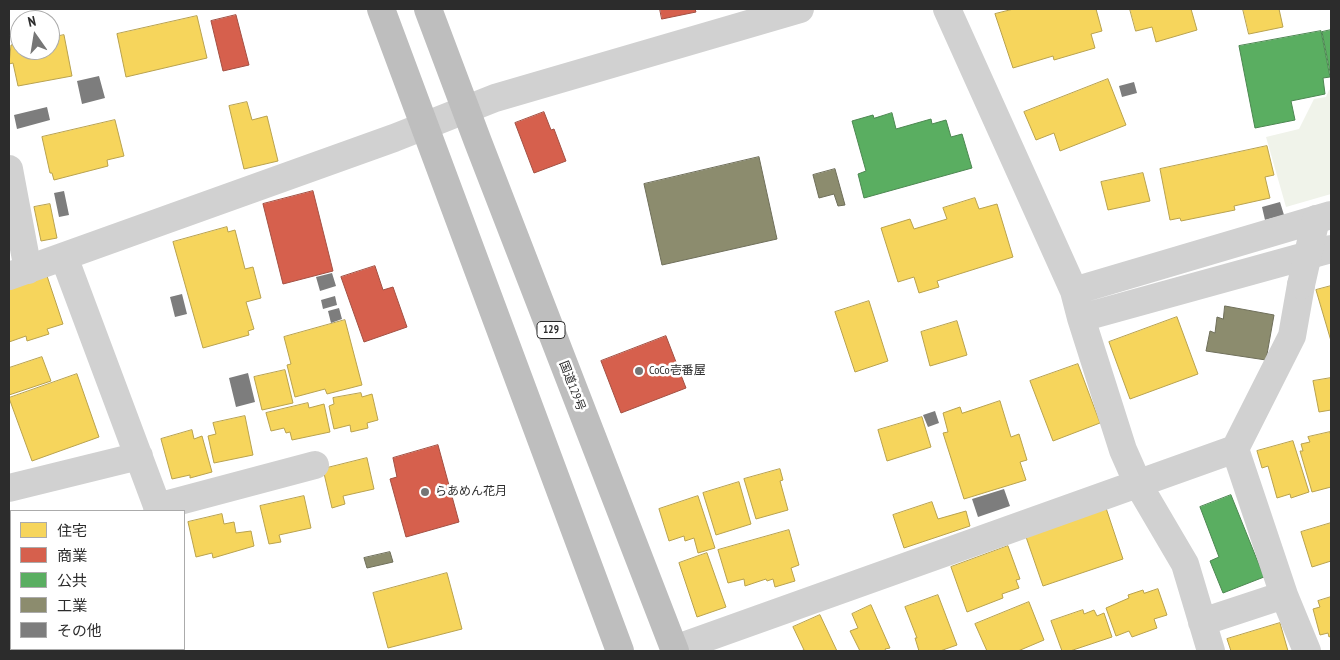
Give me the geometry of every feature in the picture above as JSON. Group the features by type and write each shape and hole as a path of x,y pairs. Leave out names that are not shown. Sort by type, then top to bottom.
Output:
{"highway":[{"path":"381,9 620,651"},
{"name":"国道129号","path":"428,9 675,650"}],"street":[{"path":"9,168 18,273 424,126 495,98 800,9"},
{"path":"947,9 1074,291 1123,450 1138,484 1185,564 1211,651"},
{"path":"1074,291 1324,217"},
{"path":"675,650 1235,449 1292,336 1301,285 1324,217"},
{"path":"1081,318 1331,249"},
{"path":"64,257 158,509 248,494 315,465"},
{"path":"1235,449 1284,595 1307,651"},
{"path":"9,488 139,456"},
{"path":"1202,622 1284,595"}],"shaded area":[{"path":"1331,89 1331,194 1286,207 1266,137 1299,129 1314,99 1326,97"}],"building: 住宅":[{"path":"1014,9 1096,9 1102,31 1091,34 1095,48 1054,60 1053,56 1013,68 995,14"},
{"path":"1130,9 1191,9 1197,30 1156,42 1152,27 1136,31"},
{"path":"1243,9 1279,9 1283,27 1249,34"},
{"path":"197,16 207,58 126,77 117,34"},
{"path":"64,35 72,76 18,86 13,63 9,64 10,54 10,60 60,60 60,36"},
{"path":"1108,79 1126,125 1060,151 1054,133 1036,140 1024,112"},
{"path":"247,102 252,120 267,116 278,161 244,169 229,106"},
{"path":"115,120 124,156 107,160 108,166 54,180 52,173 50,173 42,137"},
{"path":"1267,146 1274,175 1265,177 1270,198 1234,206 1235,210 1181,221 1180,218 1170,220 1160,169"},
{"path":"1143,173 1150,201 1108,210 1101,182"},
{"path":"975,198 979,209 997,204 1013,257 937,281 939,287 919,293 914,277 898,282 881,228 910,219 914,229 947,219 943,208"},
{"path":"50,204 57,238 41,241 34,207"},
{"path":"227,227 228,232 235,230 245,269 253,267 261,298 246,302 254,329 248,331 249,335 203,348 173,242"},
{"path":"47,276 63,324 47,329 49,334 27,341 26,336 9,342 9,289"},
{"path":"1331,286 1331,341 1316,290"},
{"path":"869,301 888,361 855,372 835,312"},
{"path":"1177,317 1198,374 1130,399 1109,342"},
{"path":"345,320 362,385 327,394 325,389 295,397 287,365 291,364 284,337"},
{"path":"957,321 967,355 930,366 921,332"},
{"path":"42,357 51,381 9,395 9,368"},
{"path":"1078,364 1100,423 1053,441 1030,381"},
{"path":"285,370 293,403 262,410 254,377"},
{"path":"77,374 99,437 32,461 9,398"},
{"path":"1331,378 1331,410 1319,412 1313,381"},
{"path":"361,393 362,397 372,394 378,420 367,423 368,428 351,432 350,425 334,429 329,406 334,404 333,398"},
{"path":"1000,401 1011,437 1019,434 1027,460 1020,462 1026,480 964,499 943,433 948,432 943,413 960,407 962,413"},
{"path":"308,403 309,408 324,404 330,432 292,440 290,432 286,433 284,428 271,431 266,413"},
{"path":"245,416 253,455 214,463 208,436 216,434 213,423"},
{"path":"922,417 931,447 887,461 878,430"},
{"path":"192,430 194,439 202,436 212,472 190,478 190,475 172,479 161,439"},
{"path":"1330,432 1331,487 1312,492 1300,451 1303,451 1301,444 1310,442 1308,437"},
{"path":"1293,441 1309,492 1291,498 1290,494 1277,498 1268,466 1262,468 1257,451"},
{"path":"367,458 374,489 343,496 345,504 332,508 323,469"},
{"path":"780,469 783,480 780,481 788,510 756,519 744,479"},
{"path":"739,482 751,524 716,535 703,493"},
{"path":"304,496 311,528 279,535 281,542 269,544 260,506"},
{"path":"698,496 715,548 698,553 694,538 685,541 684,536 669,541 659,509"},
{"path":"932,502 938,519 966,511 970,526 904,548 893,515"},
{"path":"1106,508 1123,559 1043,586 1025,534"},
{"path":"10,512 9,575 9,513"},
{"path":"222,514 224,524 234,522 236,533 251,531 254,546 213,558 212,553 196,557 188,522"},
{"path":"1331,523 1331,561 1312,567 1301,532"},
{"path":"789,530 799,565 791,568 795,581 775,587 773,579 767,581 766,579 745,586 744,579 728,583 718,550"},
{"path":"1008,546 1020,579 1016,580 1019,588 1002,594 1003,598 967,612 951,567"},
{"path":"707,553 726,607 697,617 679,563"},
{"path":"447,573 462,629 388,648 373,593"},
{"path":"1158,589 1167,615 1154,619 1157,628 1132,637 1129,631 1116,636 1106,608 1129,598 1128,595 1143,590 1144,593"},
{"path":"938,595 957,645 940,651 919,651 915,638 917,638 905,607"},
{"path":"1331,597 1331,636 1329,637 1328,633 1320,635 1313,609 1320,607 1318,601"},
{"path":"1029,602 1044,640 1018,651 987,651 975,624"},
{"path":"871,605 890,648 885,649 886,651 860,651 850,631 858,628 852,614"},
{"path":"1083,610 1084,614 1094,610 1097,616 1104,613 1112,637 1070,651 1062,651 1051,621"},
{"path":"820,615 837,651 800,651 804,650 793,627"},
{"path":"1280,623 1288,651 1231,651 1227,639"}],"building: 商業":[{"path":"660,9 695,9 696,12 662,19"},
{"path":"236,15 249,65 223,71 211,21"},
{"path":"544,112 551,130 554,129 566,161 534,173 515,123"},
{"path":"313,191 333,271 283,284 263,204"},
{"path":"375,266 383,290 393,287 407,327 364,342 341,277"},
{"path":"666,336 686,388 621,413 601,361"},
{"path":"438,445 459,522 406,537 390,479 397,477 393,458"}],"building: 公共":[{"path":"1331,30 1331,77 1322,32"},
{"path":"1321,31 1330,77 1323,78 1325,94 1291,101 1295,120 1255,128 1239,46"},
{"path":"892,113 896,129 931,119 932,124 946,120 951,137 962,134 972,168 864,198 858,174 866,171 852,121 873,115 874,118"},
{"path":"1231,495 1264,577 1223,593 1210,561 1219,557 1200,507"}],"building: 工業":[{"path":"759,157 777,239 662,265 644,184"},
{"path":"835,169 845,205 838,206 834,194 819,198 813,175"},
{"path":"1225,306 1274,315 1266,360 1206,351 1210,331 1215,333 1217,317 1223,319"},
{"path":"390,552 393,562 367,568 364,558"}],"building: その他":[{"path":"99,76 105,98 82,104 77,81"},
{"path":"1134,82 1137,93 1122,97 1119,86"},
{"path":"47,107 50,120 17,129 14,115"},
{"path":"64,191 69,215 59,217 54,193"},
{"path":"1280,202 1284,215 1265,220 1262,207"},
{"path":"332,273 336,286 320,291 316,277"},
{"path":"182,294 187,314 175,317 170,297"},
{"path":"335,296 337,305 323,309 321,300"},
{"path":"339,308 342,319 331,323 328,311"},
{"path":"248,373 255,402 236,407 229,378"},
{"path":"935,411 939,423 928,427 923,415"},
{"path":"1004,489 1010,506 978,517 972,499"}],"place":[{"name":"CoCo壱番屋","path":"639,371"},
{"name":"らあめん花月","path":"425,492"}]}
